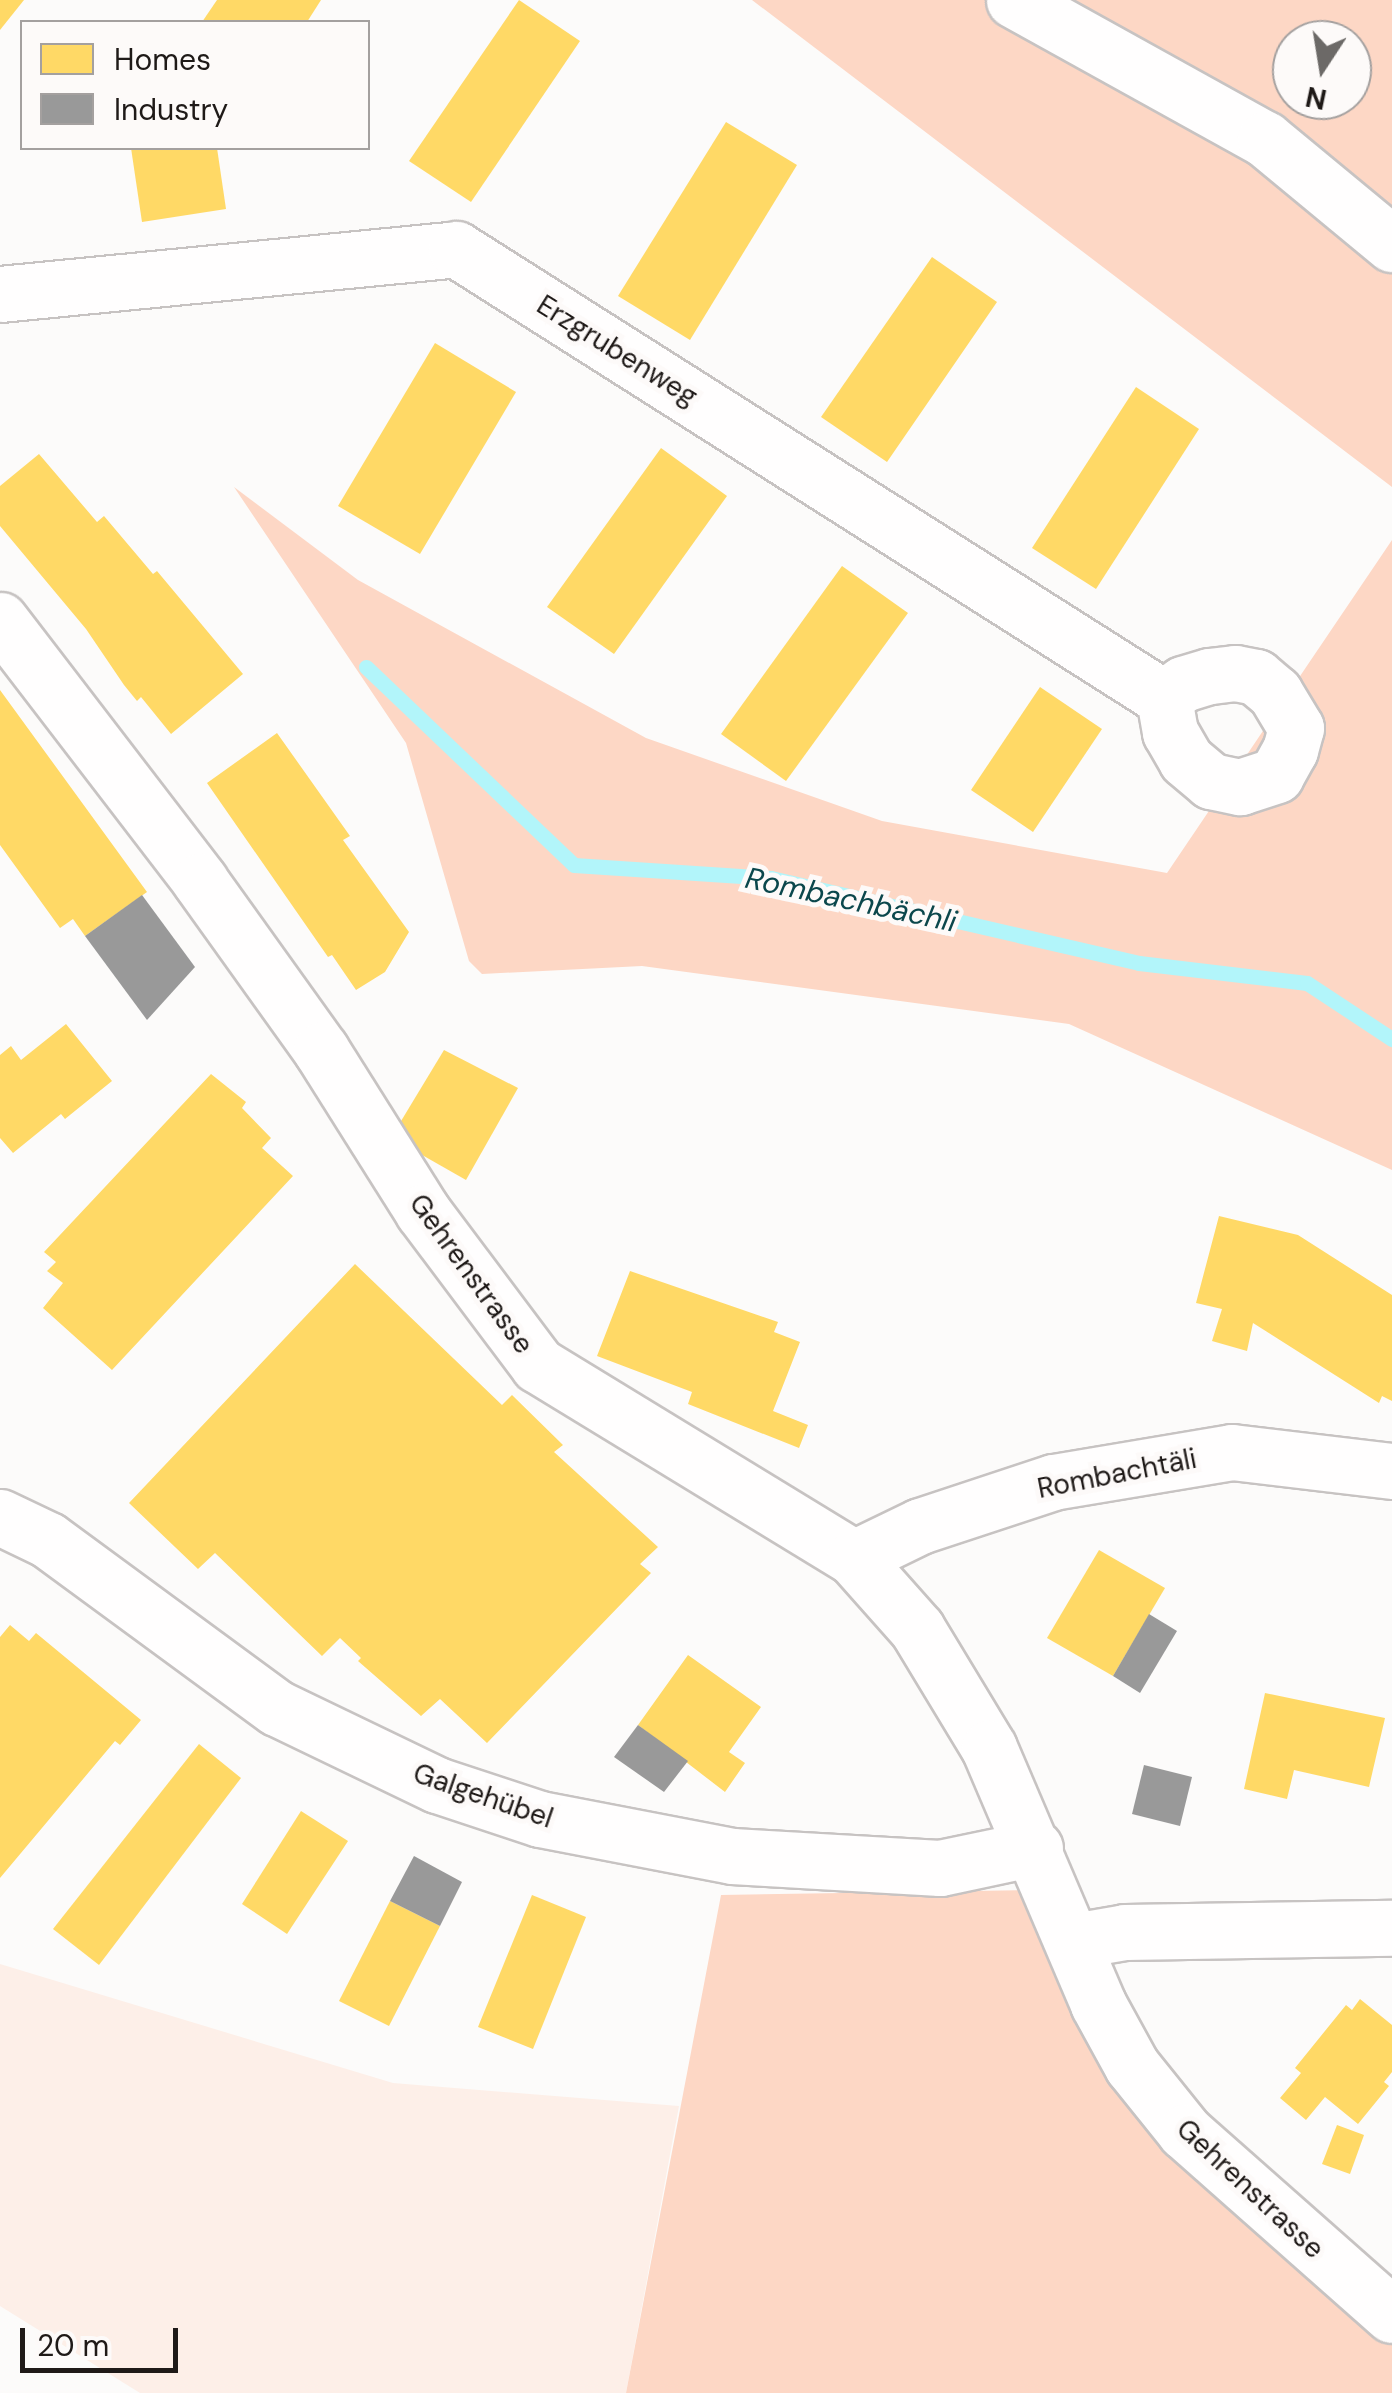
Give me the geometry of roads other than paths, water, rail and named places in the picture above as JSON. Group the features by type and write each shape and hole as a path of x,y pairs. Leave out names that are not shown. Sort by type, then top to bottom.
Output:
{"street":[{"path":"1014,0 1265,139 1392,244"},
{"name":"Erzgrubenweg","path":"0,294 456,249 1164,698"},
{"name":"Gehrenstrasse","path":"0,620 200,881 321,1050 422,1212 538,1364 854,1558 917,1629 989,1748 1098,2004 1132,2066 1186,2132 1392,2315"},
{"name":"Rombachtäli","path":"854,1558 920,1526 1053,1482 1232,1452 1392,1470"},
{"name":"Galgehübel","path":"0,1516 48,1540 277,1708 436,1785 540,1819 732,1856 940,1868 1034,1848"},
{"path":"1074,1941 1125,1932 1392,1928"}],"waterway":[{"name":"Rombachbächli","path":"366,667 574,865 771,878 1139,963 1307,983 1392,1039"}]}
